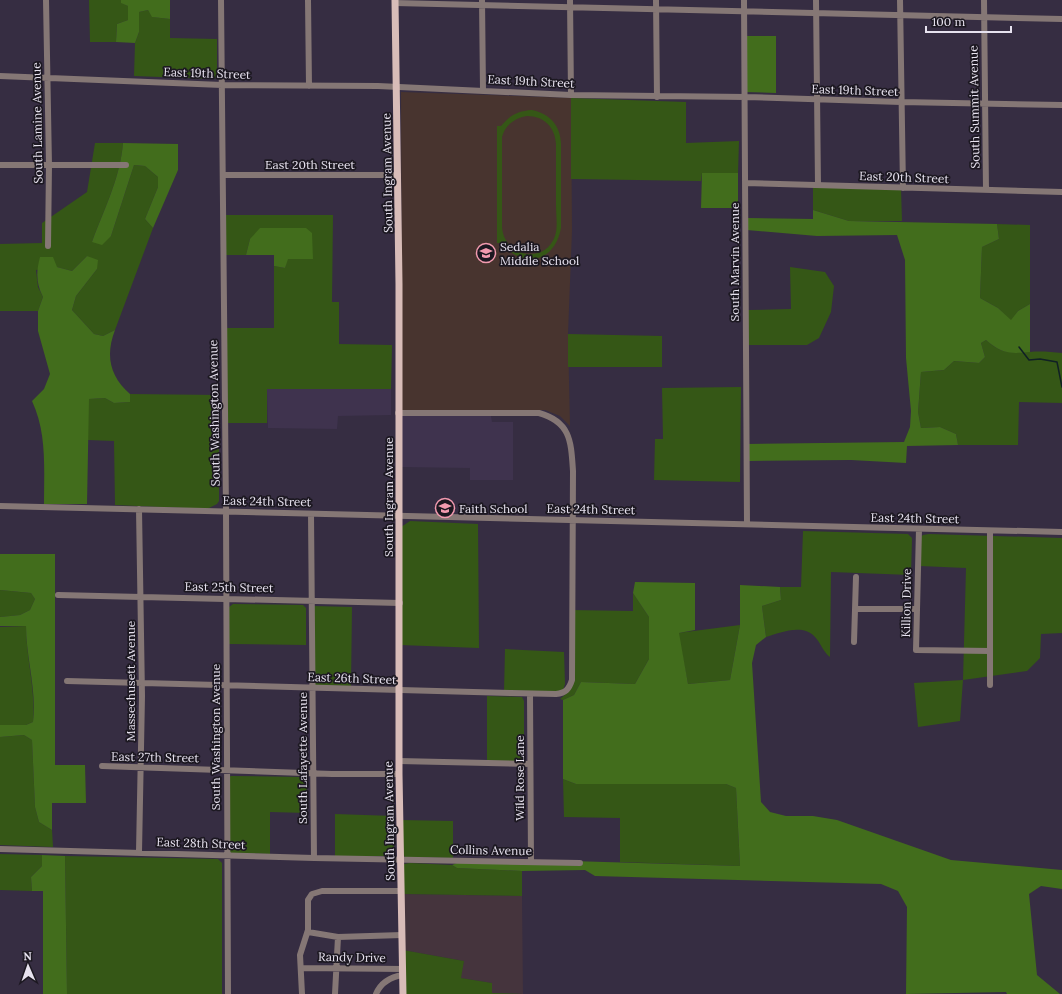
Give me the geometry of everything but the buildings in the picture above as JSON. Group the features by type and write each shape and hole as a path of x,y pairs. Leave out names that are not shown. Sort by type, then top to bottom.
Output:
{"main road":[{"name":"South Ingram Avenue","path":"395,2 398,175 400,603 399,774 403,994"}],"street":[{"name":"South Lamine Avenue","path":"46,0 49,165 48,246"},
{"name":"South Washington Avenue","path":"221,0 226,511 228,994"},
{"path":"308,0 309,86"},
{"path":"570,0 571,95"},
{"path":"656,0 657,97"},
{"name":"South Marvin Avenue","path":"744,0 746,97 745,183 747,524"},
{"path":"816,0 818,185"},
{"path":"900,0 902,188"},
{"name":"South Summit Avenue","path":"984,0 986,190"},
{"path":"395,2 482,3 570,7 1062,19"},
{"path":"482,3 483,90"},
{"name":"East 19th Street","path":"0,76 222,85 397,87 571,95 746,97 1062,105"},
{"path":"0,165 126,165"},
{"name":"East 20th Street","path":"223,175 398,175"},
{"name":"East 20th Street","path":"745,183 1062,192"},
{"name":"East 26th Street","path":"67,681 530,694 563,693 570,686 572,680 573,471 571,442 565,428 553,417 539,413 522,411 398,413"},
{"name":"East 24th Street","path":"0,506 1062,532"},
{"name":"Massechusett Avenue","path":"139,509 142,683 139,852"},
{"name":"South Lafayette Avenue","path":"311,514 314,858"},
{"name":"Killion Drive","path":"919,529 916,650 990,651"},
{"path":"990,530 990,685"},
{"path":"854,642 856,577"},
{"name":"East 25th Street","path":"58,595 400,603"},
{"path":"855,610 917,609"},
{"name":"Wild Rose Lane","path":"530,694 531,862"},
{"path":"399,761 530,764"},
{"name":"East 27th Street","path":"102,766 313,773 399,774"},
{"name":"East 28th Street","path":"0,849 401,860"},
{"name":"Collins Avenue","path":"401,860 580,863"},
{"path":"302,994 300,955 308,932 308,900 312,894 322,891 401,891"},
{"path":"308,932 338,937 402,935"},
{"path":"335,994 335,968 338,937"},
{"name":"Randy Drive","path":"301,968 335,968 403,972"},
{"path":"376,994 383,982 403,972"}],"shaded area":[{"name":"Sedalia Middle School","path":"401,92 571,98 572,231 568,334 570,426 560,416 545,410 402,410"},
{"path":"267,389 391,389 391,415 338,416 337,429 268,428"},
{"path":"402,416 491,416 492,422 513,422 513,480 470,480 470,468 401,467"},
{"path":"403,894 522,896 523,994 492,993 492,983 460,978 464,961 403,950"}],"green space":[{"path":"89,0 121,0 122,3 128,6 128,20 117,24 116,42 90,42"},
{"path":"121,0 170,0 170,19 152,17 148,10 139,12 139,32 135,43 116,42 117,24 128,20 128,6 121,3"},
{"path":"148,10 153,17 170,19 170,38 217,39 217,76 214,79 134,76 135,43 139,32 139,12"},
{"path":"745,36 776,36 776,93 745,92"},
{"path":"571,98 686,102 686,143 739,141 738,173 702,173 701,181 571,179"},
{"path":"532,110 549,117 559,131 561,143 561,228 558,240 545,255 528,259 519,257 510,252 502,243 497,243 497,126 501,126 515,114","holes":["527,116 539,118 548,124 555,138 557,221 555,236 550,245 543,251 534,254 526,254 517,251 504,237 502,227 502,137 505,129 518,118"]},
{"path":"95,143 123,143 119,169 92,242 111,236 134,165 145,166 158,177 158,187 145,219 153,228 115,330 103,336 94,334 72,310 76,296 97,269 87,256 72,271 57,267 36,270 38,287 43,297 38,311 0,311 0,244 42,243 42,223 87,192"},
{"path":"123,143 178,144 178,170 153,228 145,219 158,187 158,177 145,166 134,165 111,236 102,245 92,242 119,169"},
{"path":"702,173 738,173 738,208 701,208"},
{"path":"813,186 901,189 902,221 849,221 813,210"},
{"path":"813,210 849,221 997,224 999,239 982,247 980,298 998,308 1011,320 1018,311 1030,304 1030,352 1006,352 992,345 986,340 981,343 985,357 979,363 954,361 944,370 921,372 918,412 921,428 940,427 956,434 958,445 907,446 906,463 851,460 748,461 747,444 904,442 910,427 911,411 906,358 905,260 897,235 817,236 747,230 747,218 813,219"},
{"path":"224,215 333,215 332,302 339,302 339,344 392,345 391,389 267,389 267,423 226,423 225,328 274,328 274,266 285,268 287,259 250,239 246,255 224,255"},
{"path":"997,224 1030,225 1030,304 1018,311 1011,321 998,308 980,298 982,247 999,239"},
{"path":"260,228 306,228 312,233 313,259 288,259 285,268 274,266 274,255 246,255 250,239"},
{"path":"87,256 98,260 97,269 76,296 72,310 94,334 103,336 115,330 110,348 111,365 118,380 130,394 130,402 114,403 105,398 89,399 87,504 44,504 44,451 37,413 32,401 44,389 50,374 38,331 38,311 43,297 37,277 38,268 40,257 53,257 57,267 72,271"},
{"path":"790,267 825,272 834,286 831,312 819,338 807,345 747,345 748,310 791,309"},
{"path":"568,334 662,336 662,367 568,367"},
{"path":"986,340 997,348 1006,352 1062,353 1062,403 1019,402 1018,445 958,445 956,434 940,427 921,428 918,412 921,372 944,370 954,361 979,363 985,357 981,343"},
{"path":"741,387 740,482 654,480 655,439 663,439 662,388"},
{"path":"130,394 219,395 219,501 217,504 207,509 115,505 114,441 88,440 88,399 105,398 114,403 130,402"},
{"path":"410,521 478,524 479,648 400,645 401,527"},
{"path":"803,531 908,534 912,538 911,575 831,572 830,657 815,637 804,631 791,630 766,637 762,606 781,600 780,587 801,587"},
{"path":"923,535 1062,538 1062,633 1041,634 1040,658 1027,671 963,680 966,568 920,566 919,538"},
{"path":"0,554 55,554 55,765 85,765 86,803 52,803 52,830 39,822 35,807 32,740 24,735 0,737 0,725 26,725 33,722 34,698 26,638 26,626 0,626 0,617 20,615 30,610 35,599 31,593 0,590"},
{"path":"635,582 695,583 695,630 679,633 688,684 730,680 740,625 740,585 780,587 781,600 762,606 766,637 756,645 752,663 761,802 770,812 786,816 813,816 837,820 951,860 1062,870 1062,889 1041,886 1029,894 1037,975 1060,994 1007,994 1006,992 906,994 907,907 898,891 881,884 595,876 585,870 522,871 457,868 452,865 457,863 571,861 740,866 736,788 726,784 576,784 563,779 563,700 574,695 581,682 635,684 649,659 649,617 633,593"},
{"path":"0,590 31,593 35,599 30,610 20,615 0,617"},
{"path":"633,593 649,617 649,659 635,684 581,682 574,695 563,700 560,699 568,692 571,682 570,610 633,611"},
{"path":"233,604 303,605 306,608 306,645 228,644 229,607"},
{"path":"313,606 352,607 351,686 313,685"},
{"path":"740,625 730,680 688,684 678,633"},
{"path":"26,626 34,710 33,722 26,725 0,725 0,627"},
{"path":"505,649 564,652 565,684 563,690 556,694 504,692"},
{"path":"963,680 960,721 918,727 914,683"},
{"path":"487,696 522,697 524,701 524,759 521,761 487,761"},
{"path":"24,735 32,740 35,807 39,822 52,830 53,847 0,845 0,737"},
{"path":"231,776 304,777 307,780 307,813 270,812 270,854 231,853 228,849 227,778"},
{"path":"563,779 576,784 726,784 736,788 740,866 620,862 620,818 564,817"},
{"path":"335,814 394,816 394,852 392,856 335,856"},
{"path":"401,820 453,821 453,858 405,857 402,853"},
{"path":"0,854 42,855 42,866 31,877 32,891 0,890"},
{"path":"42,855 65,856 67,994 43,994 43,891 32,891 31,877 42,866"},
{"path":"65,856 218,859 222,863 222,994 67,994"},
{"path":"404,864 452,865 457,868 522,871 522,896 403,894"},
{"path":"403,950 464,961 461,978 492,983 492,993 523,994 404,994"}],"waterway":[{"path":"1019,347 1029,360 1040,359 1057,362 1062,387"}],"place":[{"name":"Sedalia Middle School","path":"486,253"},
{"name":"Faith School","path":"445,508"}]}
